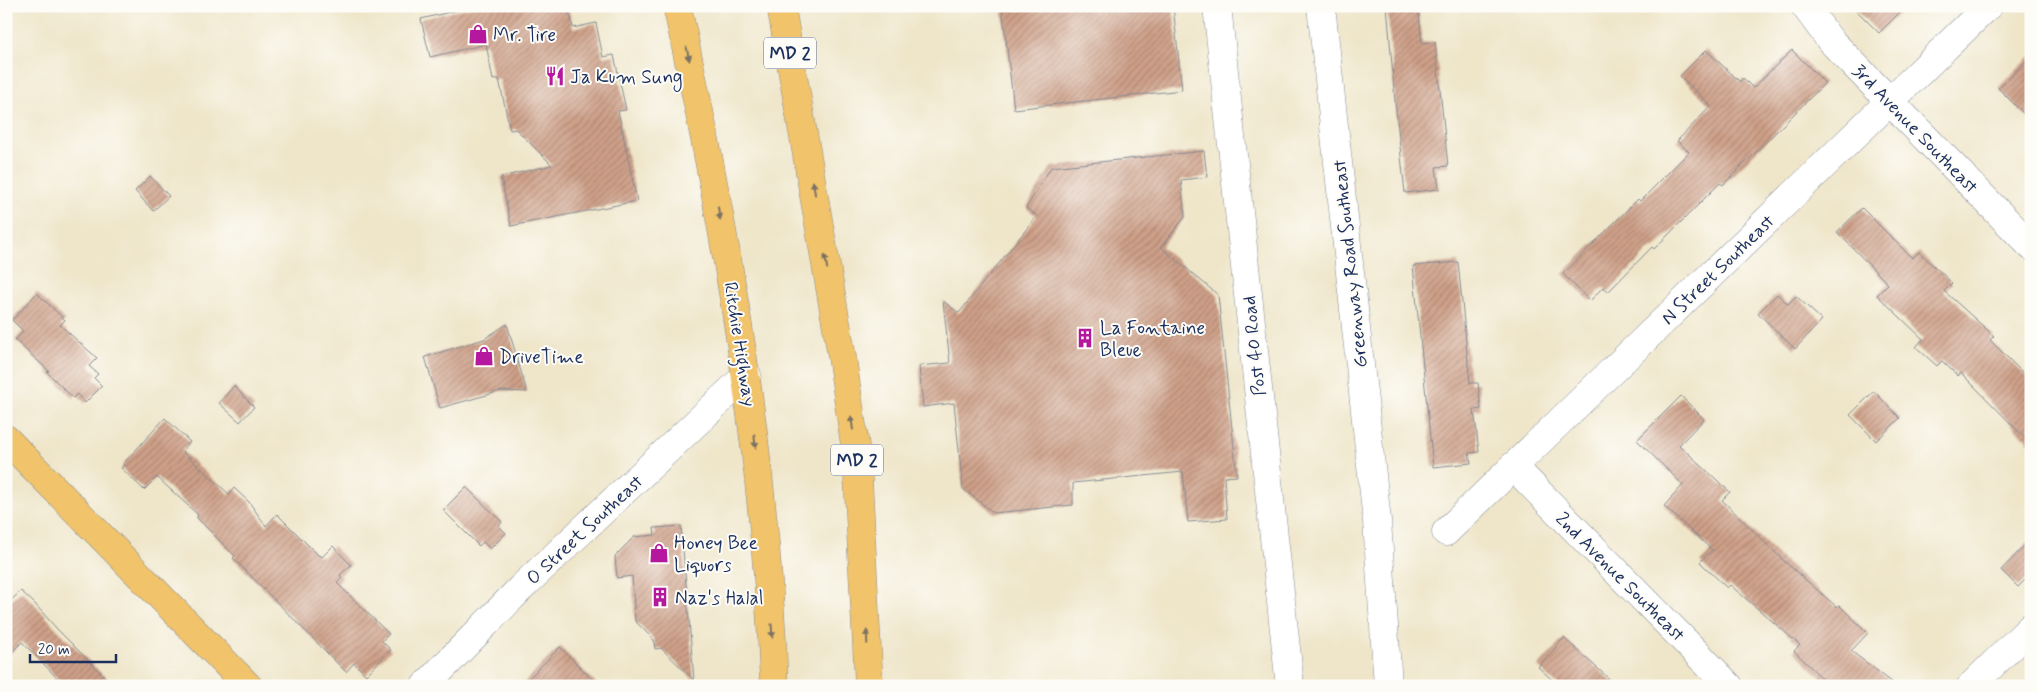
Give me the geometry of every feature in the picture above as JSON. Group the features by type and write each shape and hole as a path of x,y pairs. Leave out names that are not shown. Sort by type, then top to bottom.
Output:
{"main road":[{"name":"Ritchie Highway","path":"677,6 702,121 747,375 765,530 774,686"},
{"name":"MD 2","path":"781,6 842,357 857,459 869,686"},
{"path":"6,439 248,686"}],"street":[{"name":"Post 40 Road","path":"1217,6 1290,686"},
{"name":"Greenway Road Southeast","path":"1321,6 1377,521 1388,686"},
{"name":"3rd Avenue Southeast","path":"1805,6 1830,40 2031,246"},
{"name":"N Street Southeast","path":"1446,532 1988,6"},
{"name":"O Street Southeast","path":"425,686 521,588 747,375"},
{"name":"2nd Avenue Southeast","path":"1513,466 1729,686"},
{"path":"1971,686 2031,627"}],"building":[{"path":"475,6 568,6 573,28 596,23 603,57 614,55 626,110 618,111 637,201 511,226 501,177 552,165 516,129 510,130 499,79 493,80 486,44 430,57 421,19"},
{"path":"1002,6 1173,6 1182,90 1014,109"},
{"path":"1387,6 1418,6 1422,43 1435,42 1448,166 1436,167 1439,189 1405,193"},
{"path":"1852,6 1906,6 1879,33"},
{"path":"1706,50 1740,82 1743,78 1753,88 1792,50 1825,83 1723,185 1720,183 1654,249 1652,247 1608,292 1603,287 1590,301 1563,274 1638,199 1640,201 1689,152 1677,141 1711,106 1680,76"},
{"path":"2031,56 2031,121 1998,88"},
{"name":"La Fontaine Bleue","path":"1204,151 1207,177 1181,180 1185,217 1161,247 1218,295 1237,476 1224,477 1227,519 1188,522 1183,472 1073,483 1073,505 994,513 963,489 954,403 923,407 919,366 950,363 943,301 959,313 1037,216 1026,208 1051,167"},
{"path":"150,176 169,196 153,211 135,191"},
{"path":"1862,208 1912,258 1919,252 1952,283 1944,291 1994,336 1990,340 2031,381 2031,444 1961,373 1958,376 1942,361 1937,366 1916,347 1923,339 1877,295 1888,284 1837,232"},
{"path":"1458,262 1470,383 1478,383 1481,409 1474,410 1479,452 1469,453 1471,463 1433,467 1413,266"},
{"path":"37,293 65,320 60,325 97,358 89,366 98,374 94,378 102,386 85,403 77,394 73,398 47,372 49,371 15,340 23,331 12,320"},
{"path":"1777,294 1788,304 1796,296 1822,320 1795,349 1758,313"},
{"name":"DriveTime","path":"507,324 527,392 501,391 440,408 425,357 484,339"},
{"path":"234,386 254,407 240,422 219,403"},
{"path":"1874,391 1900,418 1876,441 1850,415"},
{"path":"1681,396 1704,419 1679,445 1730,492 1722,500 1784,561 1837,607 1839,605 1868,633 1851,651 1897,686 1830,686 1794,651 1800,645 1730,585 1727,588 1700,562 1712,550 1664,506 1683,485 1637,440"},
{"path":"165,418 190,442 182,451 229,494 234,488 249,502 266,526 277,514 319,556 322,557 333,546 351,565 340,575 342,578 337,583 389,634 382,641 391,650 366,675 354,663 346,672 233,558 235,556 197,518 198,515 157,477 144,490 121,468"},
{"path":"466,487 502,522 499,526 506,533 490,549 483,542 479,546 443,510"},
{"name":"Naz's Halal","path":"681,526 694,680 661,648 655,649 654,640 635,621 632,576 617,578 615,556 634,537 655,535 654,528"},
{"path":"2031,539 2031,574 2018,587 2001,570"},
{"path":"21,591 114,686 65,686 22,642 6,658 6,605"},
{"path":"1564,638 1617,686 1559,686 1538,667"},
{"path":"560,647 599,686 521,686"}],"place":[{"name":"Mr. Tire","path":"478,34"},
{"name":"Ja Kum Sung","path":"555,76"},
{"name":"La Fontaine Bleue","path":"1085,338"},
{"name":"DriveTime","path":"484,356"},
{"name":"Honey Bee Liquors","path":"659,553"},
{"name":"Naz's Halal","path":"660,597"}]}
